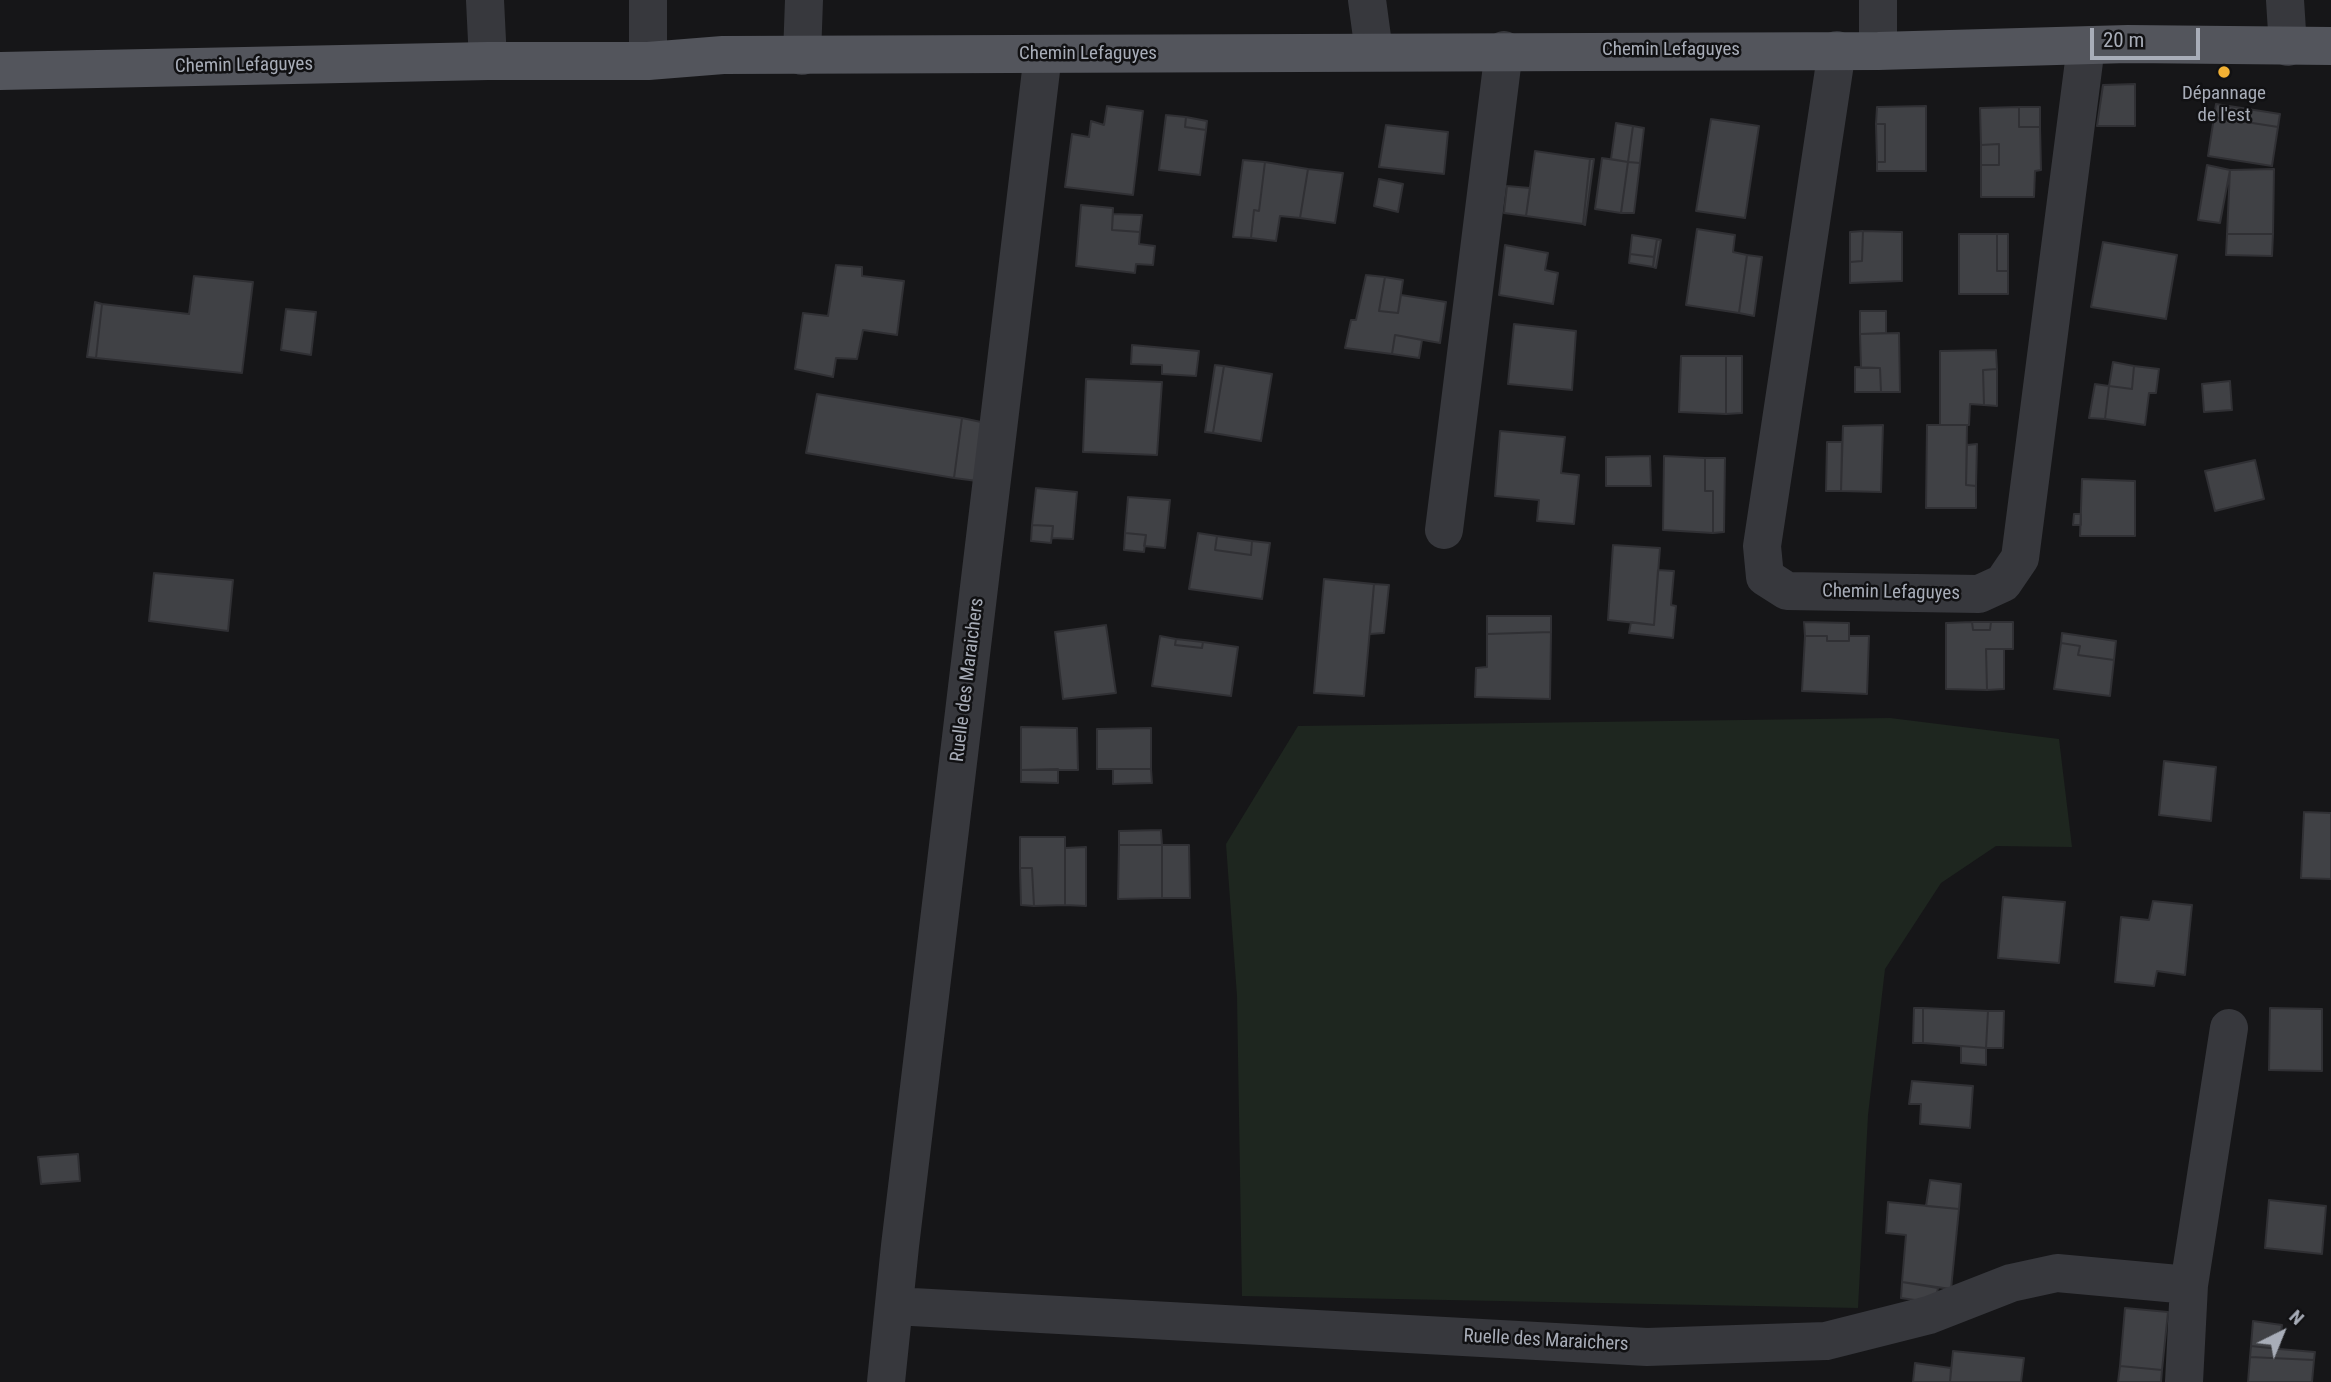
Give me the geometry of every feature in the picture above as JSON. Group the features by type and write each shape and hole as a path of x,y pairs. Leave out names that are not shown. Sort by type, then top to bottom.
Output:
{"main road":[{"name":"Chemin Lefaguyes","path":"0,71 488,61 648,61 723,55 1504,50 1878,51 2086,46 2331,46"}],"street":[{"path":"485,0 488,61"},
{"path":"648,0 648,61"},
{"path":"802,56 804,0"},
{"path":"1367,0 1374,52"},
{"path":"1878,0 1878,51"},
{"path":"2285,0 2288,47"},
{"name":"Chemin Lefaguyes","path":"1837,50 1762,546 1765,577 1787,591 1979,594 2004,583 2020,558 2086,46"},
{"path":"1444,530 1504,50"},
{"name":"Ruelle des Maraichers","path":"886,1382 1043,54"},
{"path":"2184,1382 2189,1284 2229,1028"},
{"name":"Ruelle des Maraichers","path":"894,1306 1647,1347 1826,1340 1929,1315 2011,1283 2057,1273 2189,1284"}],"shaded area":[{"path":"1890,718 2059,739 2072,847 1996,846 1941,883 1885,969 1868,1115 1858,1308 1242,1296 1237,996 1226,844 1298,726"}],"building":[{"path":"2135,84 2135,126 2097,126 2103,85"},
{"path":"2216,104 2280,114 2278,127 2214,117"},
{"path":"1107,106 1143,111 1133,195 1065,187 1072,134 1089,137 1091,121 1104,125"},
{"path":"1926,106 1926,171 1877,171 1877,162 1885,162 1885,124 1876,124 1877,107"},
{"path":"2019,107 2019,127 2040,127 2041,170 2035,171 2034,197 1981,197 1981,165 1999,165 1999,144 1981,145 1980,108"},
{"path":"2019,107 2040,107 2040,127 2019,127"},
{"path":"1166,115 1186,117 1185,127 1206,130 1200,175 1159,170"},
{"path":"1186,117 1207,121 1206,130 1185,127"},
{"path":"2214,117 2278,127 2272,166 2208,156"},
{"path":"1711,119 1759,126 1745,218 1696,211"},
{"path":"1616,123 1633,126 1628,162 1611,159"},
{"path":"1876,124 1885,124 1885,162 1877,162"},
{"path":"1386,125 1448,132 1444,174 1379,167"},
{"path":"1633,126 1644,128 1640,163 1628,162"},
{"path":"1999,144 1999,165 1981,165 1981,145"},
{"path":"1535,151 1590,159 1583,224 1526,216"},
{"path":"1602,158 1628,162 1621,213 1595,209"},
{"path":"1590,159 1594,159 1585,225 1583,224"},
{"path":"1243,160 1265,162 1259,211 1254,210 1251,238 1233,237"},
{"path":"1265,162 1308,169 1300,218 1280,216 1276,241 1251,238 1254,210 1259,211"},
{"path":"1628,162 1640,163 1634,213 1621,213"},
{"path":"2207,165 2230,170 2220,223 2198,220"},
{"path":"1308,169 1343,173 1335,223 1300,218"},
{"path":"2274,169 2273,234 2227,234 2230,170"},
{"path":"1379,179 1403,184 1398,212 1374,206"},
{"path":"1507,186 1530,188 1526,216 1504,213"},
{"path":"1081,205 1113,208 1112,230 1140,232 1139,244 1155,246 1153,265 1136,264 1135,273 1076,266"},
{"path":"1113,214 1142,215 1140,232 1112,230"},
{"path":"1697,229 1735,235 1733,252 1747,255 1739,313 1686,305"},
{"path":"1863,231 1902,232 1902,281 1850,283 1850,262 1862,261"},
{"path":"1863,231 1862,261 1850,262 1850,232"},
{"path":"1959,234 1997,234 1997,271 2008,271 2008,294 1959,294"},
{"path":"1997,234 2008,234 2008,271 1997,271"},
{"path":"2227,234 2273,234 2272,256 2226,255"},
{"path":"1632,235 1657,239 1654,257 1630,254"},
{"path":"1657,239 1661,240 1656,268 1653,267"},
{"path":"2103,242 2177,255 2166,319 2091,307"},
{"path":"1505,245 1548,253 1545,270 1558,273 1553,304 1499,295"},
{"path":"1630,254 1654,257 1653,267 1629,263"},
{"path":"1747,255 1762,257 1754,316 1739,313"},
{"path":"836,265 862,267 862,276 904,281 897,335 863,330 857,359 836,358 833,377 795,369 803,313 828,316"},
{"path":"1366,275 1385,277 1379,311 1398,313 1401,295 1446,302 1440,343 1395,335 1392,354 1345,348 1351,320 1356,320"},
{"path":"194,276 253,282 242,373 96,358 102,304 189,314"},
{"path":"1385,277 1403,280 1398,313 1379,311"},
{"path":"95,302 102,304 96,358 87,357"},
{"path":"286,309 316,312 311,355 281,350"},
{"path":"1860,311 1886,311 1886,333 1860,334"},
{"path":"1514,324 1576,331 1572,390 1508,384"},
{"path":"1899,333 1900,392 1881,392 1880,368 1861,368 1860,334"},
{"path":"1395,335 1422,340 1419,358 1392,354"},
{"path":"1132,345 1199,351 1196,376 1162,374 1162,365 1131,364"},
{"path":"1996,350 1997,369 1983,370 1984,405 1970,404 1969,425 1940,425 1940,351"},
{"path":"1681,356 1726,356 1726,414 1679,412"},
{"path":"1726,356 1742,356 1742,413 1726,414"},
{"path":"2113,362 2134,366 2132,389 2109,386"},
{"path":"1215,365 1224,366 1213,433 1205,432"},
{"path":"1224,366 1272,374 1261,441 1213,433"},
{"path":"2134,366 2159,369 2156,393 2149,393 2145,425 2105,419 2109,386 2132,389"},
{"path":"1855,367 1880,368 1881,392 1855,392"},
{"path":"1997,369 1997,406 1984,405 1983,370"},
{"path":"1086,379 1162,382 1157,455 1083,452"},
{"path":"2230,381 2232,410 2204,412 2202,384"},
{"path":"2095,384 2109,386 2105,419 2089,418"},
{"path":"817,394 962,418 954,478 806,453"},
{"path":"962,418 986,423 977,481 954,478"},
{"path":"1883,425 1881,492 1841,491 1843,426"},
{"path":"1927,425 1967,425 1966,485 1976,486 1976,508 1926,508"},
{"path":"1500,431 1565,437 1561,473 1579,475 1574,524 1537,521 1539,500 1495,496"},
{"path":"1827,442 1842,442 1841,491 1826,491"},
{"path":"1977,444 1976,486 1966,485 1967,445"},
{"path":"1650,456 1651,486 1606,486 1606,457"},
{"path":"1664,456 1705,458 1705,491 1713,491 1713,533 1663,530"},
{"path":"1705,458 1725,458 1724,532 1713,533 1713,491 1705,491"},
{"path":"2255,460 2264,499 2215,511 2205,471"},
{"path":"2082,479 2135,481 2135,536 2080,536"},
{"path":"1036,488 1077,492 1073,539 1052,538 1053,526 1032,525"},
{"path":"1128,497 1170,500 1165,548 1144,546 1146,535 1125,533"},
{"path":"2074,514 2081,514 2081,525 2073,525"},
{"path":"1032,525 1053,526 1051,543 1031,541"},
{"path":"1125,533 1146,535 1144,552 1124,550"},
{"path":"1198,533 1217,536 1215,550 1251,555 1252,541 1270,543 1262,599 1189,589"},
{"path":"1217,536 1252,541 1251,555 1215,550"},
{"path":"1613,545 1660,548 1654,625 1608,620"},
{"path":"1658,570 1674,571 1671,605 1676,606 1673,638 1629,633 1631,622 1654,625"},
{"path":"154,573 233,580 228,631 149,621"},
{"path":"1324,579 1374,584 1364,696 1314,693"},
{"path":"1374,584 1389,585 1384,633 1370,634"},
{"path":"1487,616 1551,616 1551,632 1487,634"},
{"path":"1804,622 1849,623 1849,641 1827,641 1827,636 1805,636"},
{"path":"1972,622 1991,622 1990,630 1973,630"},
{"path":"1972,622 1973,630 1990,630 1991,622 2013,622 2013,649 1986,649 1987,690 1946,689 1946,623"},
{"path":"1106,625 1116,693 1063,699 1055,632"},
{"path":"1551,632 1550,699 1475,697 1476,668 1487,667 1487,634"},
{"path":"2062,633 2116,641 2114,660 2078,655 2080,646 2061,643"},
{"path":"1160,636 1176,639 1175,645 1202,648 1203,642 1238,647 1231,696 1152,686"},
{"path":"1805,636 1827,636 1827,641 1849,641 1849,636 1869,636 1867,694 1802,691"},
{"path":"1176,639 1203,642 1202,648 1175,645"},
{"path":"2061,643 2080,646 2078,655 2114,660 2110,696 2054,689"},
{"path":"1986,649 2004,649 2004,689 1987,690"},
{"path":"1021,727 1077,728 1078,770 1021,770"},
{"path":"1151,728 1151,769 1097,769 1097,729"},
{"path":"2164,761 2216,767 2211,821 2159,815"},
{"path":"1058,769 1058,783 1021,782 1021,770"},
{"path":"1113,769 1151,769 1152,783 1113,784"},
{"path":"2304,812 2331,813 2331,879 2301,878"},
{"path":"1161,830 1162,845 1119,845 1119,831"},
{"path":"1020,837 1065,837 1065,905 1034,906 1032,868 1020,868"},
{"path":"1119,845 1162,845 1162,898 1118,899"},
{"path":"1162,845 1189,845 1190,898 1162,898"},
{"path":"1086,847 1086,906 1065,905 1065,848"},
{"path":"1020,868 1032,868 1034,906 1021,905"},
{"path":"2003,897 2065,902 2059,963 1998,958"},
{"path":"2153,901 2192,905 2185,975 2157,971 2154,986 2115,982 2121,917 2149,920"},
{"path":"1914,1008 1923,1008 1923,1043 1913,1043"},
{"path":"1923,1008 1988,1011 1986,1048 1923,1043"},
{"path":"2270,1008 2322,1009 2322,1071 2269,1070"},
{"path":"1988,1011 2004,1011 2003,1048 1986,1048"},
{"path":"1961,1046 1986,1048 1986,1065 1961,1063"},
{"path":"1912,1081 1973,1086 1970,1128 1920,1124 1921,1104 1909,1104"},
{"path":"78,1154 80,1181 41,1184 38,1157"},
{"path":"1930,1180 1961,1184 1959,1209 1926,1206"},
{"path":"2269,1200 2326,1206 2322,1254 2265,1248"},
{"path":"1888,1202 1959,1209 1951,1289 1902,1282 1906,1235 1886,1233"},
{"path":"1902,1282 1938,1288 1935,1303 1901,1298"},
{"path":"2125,1308 2168,1312 2162,1370 2120,1366"},
{"path":"2253,1321 2282,1325 2279,1349 2251,1346"},
{"path":"2251,1346 2315,1352 2314,1360 2250,1357"},
{"path":"1953,1351 2024,1358 2021,1382 1950,1382"},
{"path":"2250,1357 2314,1360 2312,1382 2248,1382"},
{"path":"1915,1363 1951,1368 1950,1382 1913,1382"},
{"path":"2120,1366 2162,1370 2161,1382 2118,1382"}],"place":[{"name":"Dépannage de l'est","path":"2224,72"}]}
